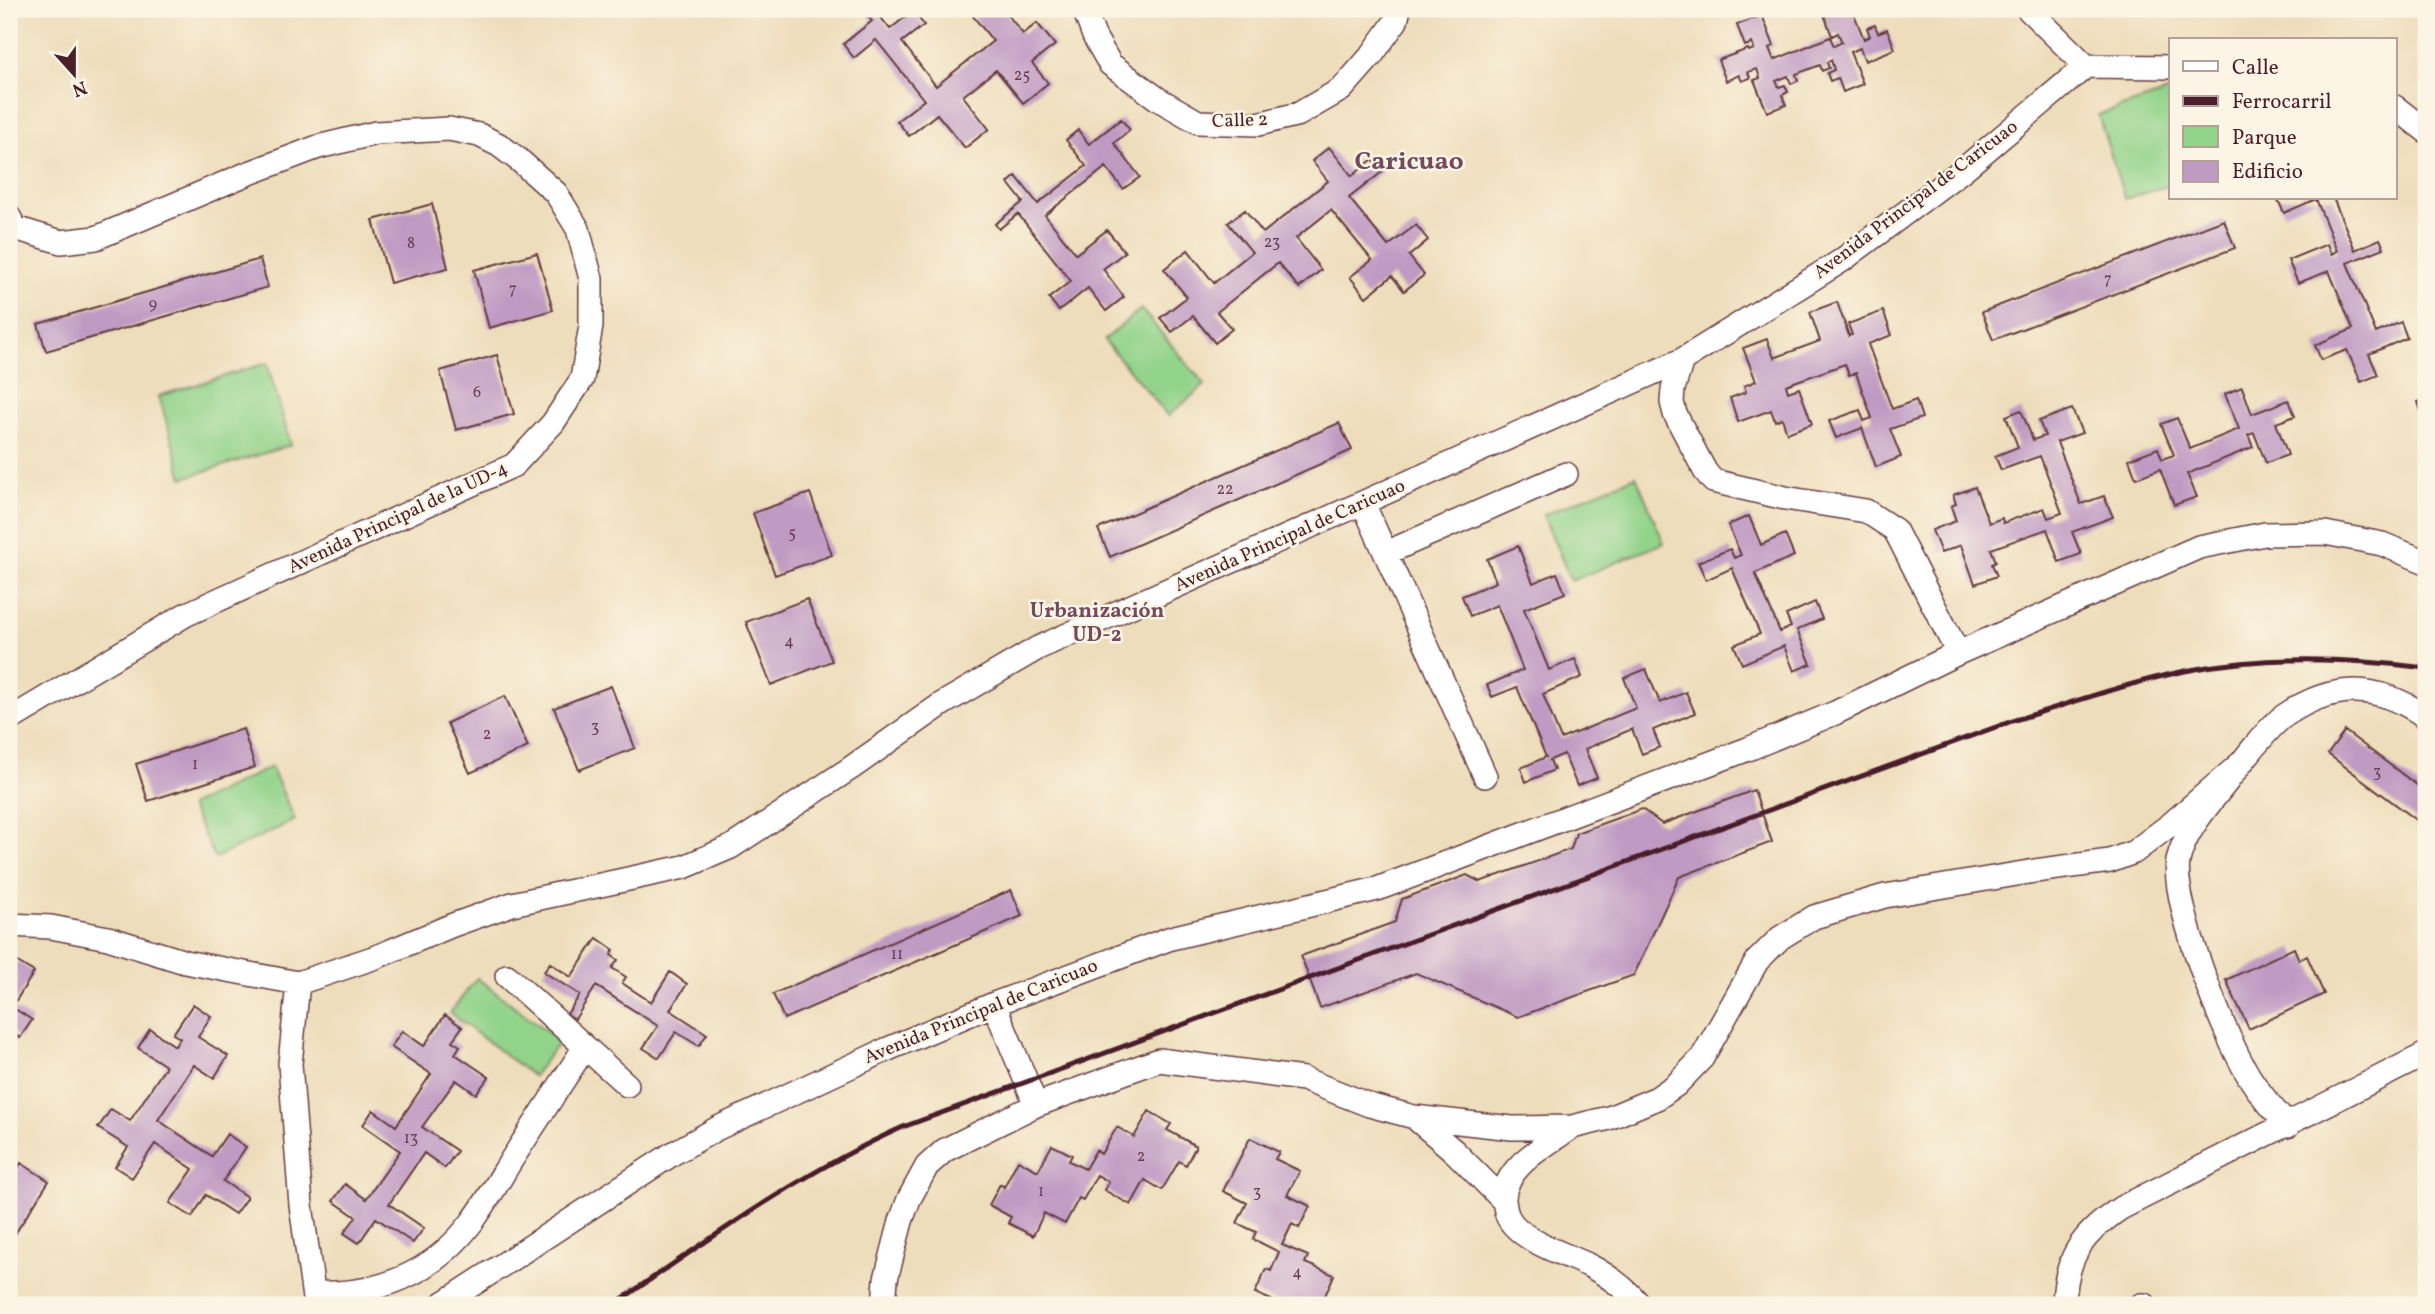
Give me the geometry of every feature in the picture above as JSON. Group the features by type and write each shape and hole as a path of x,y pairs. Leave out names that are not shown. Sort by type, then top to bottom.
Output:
{"street":[{"name":"Calle 2","path":"1084,9 1094,36 1110,64 1158,99 1198,121 1258,124 1299,114 1342,89 1396,21 1399,9"},
{"path":"2028,9 2086,66 2169,67"},
{"name":"Avenida Principal de Caricuao","path":"9,925 51,927 108,938 185,962 298,983 376,957 512,904 684,867 705,859 731,847 942,704 1038,648 1682,360 1841,261 1964,169 2086,66"},
{"path":"2396,108 2426,131"},
{"name":"Avenida Principal de la UD-4","path":"9,218 15,228 61,242 96,239 299,152 376,133 449,130 480,135 499,145 555,193 578,229 591,279 591,326 582,379 554,423 514,465 186,615 9,720"},
{"path":"1682,360 1673,389 1675,414 1704,471 1713,481 1785,498 1866,511 1888,524 1895,530 1958,653"},
{"path":"1386,553 1566,474"},
{"path":"1363,503 1485,776"},
{"name":"Avenida Principal de Caricuao","path":"441,1305 637,1176 718,1128 994,1004 1171,938 1377,889 1748,749 1835,713 1958,653 2199,547 2224,540 2282,532 2325,533 2382,544 2426,562"},
{"path":"2288,1126 2253,1084 2230,1042 2186,920 2179,892 2178,861 2189,833 2240,764 2283,717 2327,694 2359,689 2389,697 2426,717"},
{"path":"884,1305 886,1279 908,1199 928,1167 945,1150 1036,1105 1159,1059 1303,1079 1369,1105 1414,1117 1512,1128 1572,1126 1609,1118 1637,1108 1676,1085 1702,1058 1757,961 1780,938 1814,918 1885,896 2035,870 2110,861 2134,852 2240,764"},
{"path":"507,976 627,1085"},
{"path":"298,983 290,1064 301,1205 315,1299 385,1286 414,1273 439,1255 471,1223 585,1047"},
{"path":"994,1004 1036,1105"},
{"path":"2064,1305 2067,1275 2075,1254 2080,1243 2098,1223 2121,1208 2425,1057"},
{"path":"1414,1117 1454,1151 1504,1201"},
{"path":"1572,1126 1533,1155 1513,1174 1503,1190 1509,1219 1519,1230 1546,1247 1610,1278 1640,1305"}],"green space":[{"path":"2169,92 2169,186 2125,199 2098,115"},
{"path":"1141,309 1205,385 1168,416 1104,340"},
{"path":"267,363 291,445 183,478 159,396"},
{"path":"1636,476 1664,543 1571,581 1543,515"},
{"path":"271,767 295,820 215,858 190,806"},
{"path":"477,978 560,1041 533,1076 450,1013"}],"building":[{"path":"862,9 874,9 890,29 913,11 924,25 902,42 936,86 993,41 972,15 980,9 1003,9 1023,34 1037,23 1055,45 1032,63 1048,83 1023,103 996,70 963,96 989,129 965,148 937,114 909,136 897,121 924,100 876,40 854,58 843,44 872,21"},
{"path":"1822,9 1852,9 1864,39 1870,36 1867,28 1875,25 1878,33 1887,29 1895,49 1865,61 1860,48 1850,52 1863,84 1843,92 1838,78 1830,81 1827,73 1834,70 1831,60 1827,62 1829,68 1822,71 1820,65 1796,74 1798,81 1791,84 1788,76 1776,81 1779,87 1785,85 1788,92 1782,95 1786,105 1767,112 1754,80 1760,78 1757,69 1748,72 1750,78 1742,81 1739,75 1726,81 1718,60 1754,49 1752,43 1745,46 1737,25 1762,15 1774,46 1769,48 1774,60 1830,37 1834,46 1842,42 1838,33 1832,36"},
{"path":"1121,119 1130,130 1114,143 1140,177 1123,189 1106,167 1045,215 1076,254 1107,230 1125,252 1103,269 1124,297 1106,311 1088,288 1059,311 1049,298 1071,281 1018,214 999,229 995,224 1023,202 1008,183 1016,176 1038,204 1086,166 1066,140 1078,130 1089,144"},
{"path":"1329,147 1352,176 1373,159 1382,172 1349,198 1388,246 1416,225 1428,240 1409,256 1424,275 1404,291 1392,276 1366,297 1350,277 1372,260 1331,210 1296,238 1321,270 1299,288 1278,263 1217,312 1232,329 1215,343 1193,316 1172,332 1160,318 1187,297 1164,269 1188,250 1214,283 1252,252 1228,223 1245,210 1263,233 1328,181 1312,161"},
{"path":"2278,200 2314,200 2284,213"},
{"path":"2316,200 2334,200 2355,250 2380,239 2384,248 2347,263 2376,333 2401,322 2407,338 2369,354 2378,375 2361,382 2347,350 2321,360 2315,345 2353,329 2329,271 2298,283 2288,260 2327,244 2331,254 2337,251"},
{"path":"432,204 448,268 390,283 373,220"},
{"path":"2224,220 2235,248 1993,340 1982,312"},
{"path":"537,253 553,310 489,328 474,270"},
{"path":"260,259 268,287 46,351 38,324"},
{"path":"1837,302 1849,336 1852,335 1848,324 1883,311 1892,335 1868,344 1892,409 1916,400 1922,418 1890,429 1901,457 1876,467 1862,428 1836,438 1829,421 1860,410 1864,421 1872,418 1856,373 1849,375 1845,364 1786,385 1788,392 1799,388 1812,424 1787,433 1782,418 1775,421 1771,410 1738,422 1730,398 1746,392 1744,386 1756,381 1743,348 1767,339 1774,358 1820,341 1810,312"},
{"path":"497,355 514,414 456,430 440,371"},
{"path":"2242,387 2252,414 2289,400 2295,416 2276,423 2288,455 2266,463 2254,433 2248,435 2253,447 2187,474 2197,497 2174,505 2160,469 2136,478 2129,459 2158,448 2162,459 2174,455 2161,424 2177,418 2190,449 2239,429 2225,394"},
{"path":"2426,399 2426,415 2423,416 2418,402"},
{"path":"2072,409 2082,433 2057,442 2081,504 2104,496 2113,517 2072,532 2081,554 2059,562 2047,529 1991,549 1996,562 1992,564 1997,576 1975,584 1961,545 1941,553 1932,530 1956,521 1951,506 1956,504 1953,495 1975,487 1989,523 2002,518 2003,523 2044,508 2048,518 2062,513 2040,456 2001,470 1995,456 2018,447 2006,416 2021,410 2033,440 2045,436 2039,421"},
{"path":"1339,423 1352,450 1110,557 1098,529"},
{"path":"810,493 832,555 775,575 753,513"},
{"path":"1749,516 1761,545 1785,534 1794,556 1755,573 1780,632 1791,627 1786,615 1815,602 1822,619 1797,630 1811,664 1794,671 1784,646 1742,664 1734,645 1760,634 1732,568 1706,580 1698,562 1730,549 1734,558 1741,555 1728,525"},
{"path":"1518,546 1533,583 1557,573 1565,593 1524,609 1549,670 1575,659 1582,677 1543,694 1561,739 1636,708 1624,678 1646,669 1660,703 1686,692 1695,713 1653,730 1660,747 1642,754 1632,729 1585,749 1597,778 1577,786 1564,754 1550,760 1554,770 1526,782 1521,768 1546,757 1517,687 1492,697 1487,685 1523,670 1497,605 1470,616 1462,596 1496,582 1487,559"},
{"path":"807,599 832,661 771,685 746,622"},
{"path":"611,686 635,748 579,770 554,708"},
{"path":"505,696 528,747 470,773 447,723"},
{"path":"243,729 255,767 148,801 136,764"},
{"path":"2345,731 2426,792 2426,827 2328,754"},
{"path":"1754,790 1772,842 1679,877 1634,975 1518,1017 1416,973 1320,1008 1301,956 1395,922 1402,899 1467,875 1480,882 1571,849 1576,833 1642,809 1662,824"},
{"path":"1011,890 1022,916 784,1019 773,994"},
{"path":"597,938 614,950 611,955 618,960 612,968 626,977 622,983 651,1002 670,972 687,984 670,1010 707,1034 699,1046 676,1032 659,1058 643,1048 658,1026 596,986 575,1019 567,1014 580,995 544,972 550,963 571,977"},
{"path":"2294,948 2299,960 2307,956 2324,994 2249,1029 2226,980"},
{"path":"16,961 34,972 12,1007 32,1020 20,1038 9,1030 9,972"},
{"path":"193,1004 211,1016 198,1037 228,1056 214,1078 194,1065 158,1120 212,1156 227,1134 246,1147 223,1181 247,1197 235,1214 206,1195 192,1217 170,1203 193,1169 155,1144 132,1178 115,1167 128,1147 98,1128 111,1109 130,1121 166,1066 138,1048 150,1029 175,1046 180,1038 173,1034"},
{"path":"445,1015 462,1027 452,1041 460,1046 455,1054 489,1077 476,1094 456,1080 422,1127 457,1151 445,1168 424,1153 389,1204 424,1228 413,1243 376,1218 359,1243 344,1233 356,1217 333,1201 345,1184 366,1199 400,1151 363,1125 373,1110 396,1126 431,1074 391,1047 402,1031 424,1046"},
{"path":"1149,1111 1171,1124 1167,1130 1196,1146 1186,1165 1179,1161 1162,1190 1145,1180 1131,1205 1104,1190 1109,1182 1097,1175 1083,1200 1079,1198 1065,1224 1044,1213 1033,1236 1008,1223 1011,1217 989,1205 1000,1184 1004,1187 1018,1160 1038,1171 1052,1145 1072,1155 1069,1161 1085,1169 1096,1150 1101,1154 1117,1127 1134,1137"},
{"path":"1250,1138 1279,1152 1275,1159 1300,1171 1287,1195 1310,1206 1299,1228 1292,1224 1282,1245 1308,1256 1305,1263 1334,1275 1324,1298 1340,1305 1277,1305 1278,1303 1255,1293 1266,1269 1271,1271 1279,1252 1253,1239 1256,1232 1237,1223 1247,1203 1223,1191"},
{"path":"21,1163 49,1181 9,1243 9,1182"}],"railway":[{"path":"613,1305 790,1187 903,1127 2015,720 2142,681 2245,662 2336,660 2426,668"}],"district":[{"name":"Caricuao","path":"1409,162"},
{"name":"Urbanización UD-2","path":"1097,623"}]}
